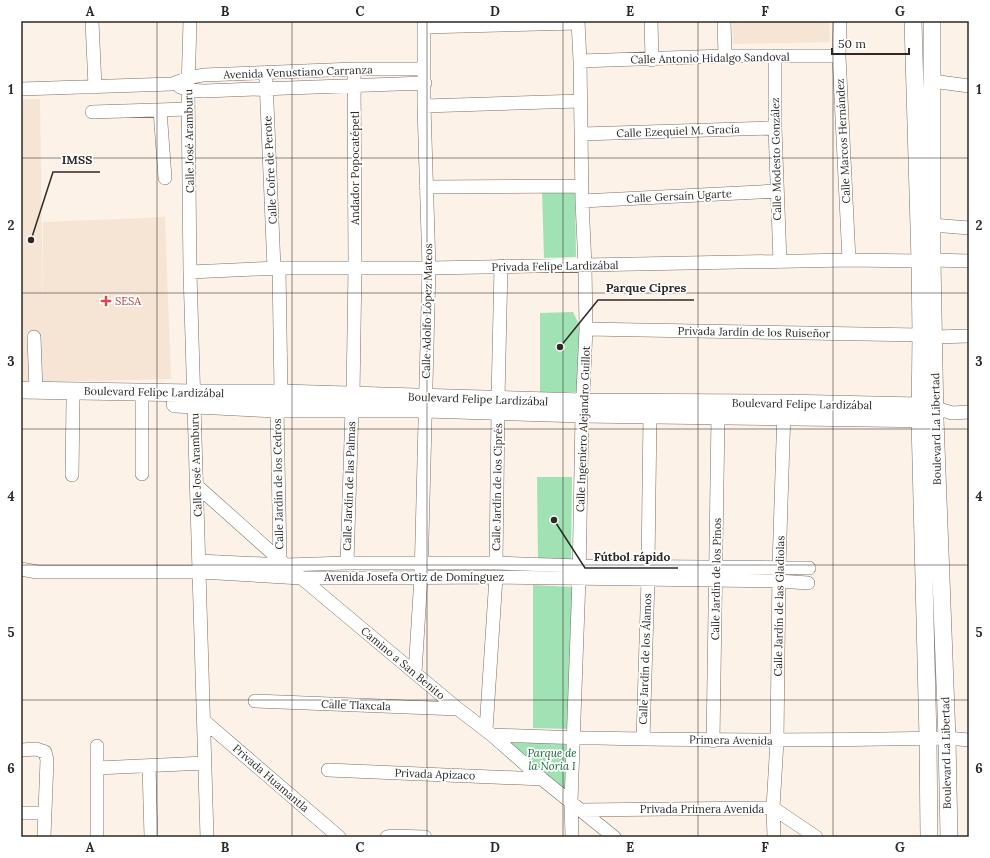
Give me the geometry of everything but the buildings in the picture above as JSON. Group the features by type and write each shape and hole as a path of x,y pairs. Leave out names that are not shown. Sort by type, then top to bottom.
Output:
{"main road":[{"name":"Boulevard La Libertad","path":"912,21 926,261 928,336 929,837"},
{"name":"Boulevard La Libertad","path":"926,261 932,225 932,21"},
{"name":"Boulevard Felipe Lardizábal","path":"28,390 64,398 142,402 194,399"},
{"name":"Boulevard Felipe Lardizábal","path":"21,401 64,398 194,399 426,403 582,408 927,413"},
{"name":"Boulevard Felipe Lardizábal","path":"582,408 650,415 718,417 784,410"},
{"name":"Boulevard La Libertad","path":"927,413 947,738 948,837"}],"street":[{"path":"92,21 95,86"},
{"name":"Calle José Aramburu","path":"190,21 188,84 190,272 207,837"},
{"path":"651,21 652,60"},
{"path":"724,21 725,56"},
{"name":"Calle Marcos Hernández","path":"840,21 840,56 849,260"},
{"path":"424,24 578,22"},
{"name":"Calle Ingeniero Alejandro Guillot","path":"572,837 575,806 573,738 579,572 582,408 586,329 578,22"},
{"name":"Calle Adolfo López Mateos","path":"415,673 421,577 429,268 424,106 424,24"},
{"name":"Calle Antonio Hidalgo Sandoval","path":"580,62 725,56 840,56"},
{"name":"Calle Modesto González","path":"775,56 775,128 780,262"},
{"name":"Avenida Venustiano Carranza","path":"188,84 203,75 354,68 424,69"},
{"name":"Andador Popocatépetl","path":"354,68 356,267"},
{"name":"Calle Cofre de Perote","path":"266,73 277,268"},
{"path":"932,80 969,86"},
{"name":"Avenida Venustiano Carranza","path":"21,89 172,84 266,89 425,83"},
{"path":"424,106 580,102"},
{"path":"92,112 188,109"},
{"path":"160,110 165,178"},
{"name":"Calle Ezequiel M. Gracía","path":"582,134 775,128"},
{"path":"426,187 582,186"},
{"name":"Calle Gersaín Ugarte","path":"582,201 777,192"},
{"path":"932,225 969,228"},
{"name":"Privada Felipe Lardizábal","path":"190,272 277,268 585,266 849,260 969,261"},
{"name":"Calle Jardín de los Ciprés","path":"496,563 501,266"},
{"name":"Calle Jardín de las Palmas","path":"347,563 356,267"},
{"name":"Calle Jardín de los Cedros","path":"277,268 283,562"},
{"name":"Privada Jardín de los Ruiseñor","path":"586,329 969,336"},
{"path":"28,390 34,338"},
{"path":"64,398 72,475"},
{"path":"142,402 142,474"},
{"name":"Calle Jardín de las Gladiolas","path":"774,837 773,808 777,741 779,567 784,410"},
{"path":"927,413 969,412"},
{"path":"648,566 650,415"},
{"name":"Calle Jardín de los Pinos","path":"713,740 718,417"},
{"name":"Camino a San Benito","path":"196,485 301,578 614,837"},
{"name":"Avenida Josefa Ortiz de Domínguez","path":"21,569 37,572 200,567 283,562 496,563 648,579 779,581 808,583"},
{"name":"Avenida Josefa Ortiz de Domínguez","path":"200,567 301,578 496,577 648,566 809,568"},
{"path":"489,733 496,577"},
{"name":"Calle Jardín de los Álamos","path":"643,739 648,579"},
{"name":"Calle Tlaxcala","path":"255,701 458,709"},
{"name":"Privada Huamantla","path":"203,720 339,837"},
{"name":"Primera Avenida","path":"489,733 573,738 777,741 947,738 969,740"},
{"path":"97,746 97,837"},
{"path":"21,750 36,749 45,752 47,760 44,837"},
{"path":"97,768 205,763"},
{"path":"149,766 151,837"},
{"name":"Privada Apizaco","path":"328,770 542,778"},
{"name":"Privada Primera Avenida","path":"575,806 773,808 816,837"},
{"path":"21,814 44,813"},
{"path":"387,836 425,837"}],"shaded area":[{"path":"732,21 829,21 830,42 733,44"},
{"name":"SESA","path":"21,99 40,99 43,308 43,222 165,217 171,379 44,382 21,381"}],"green space":[{"path":"575,189 576,257 544,258 542,190"},
{"path":"573,312 579,324 580,392 540,392 540,313"},
{"path":"537,477 572,477 571,562 538,561"},
{"path":"533,585 573,587 570,729 533,728"},
{"name":"Parque de la Noria I","path":"502,738 568,745 568,793"}],"place":[{"name":"IMSS","path":"31,240"},
{"name":"SESA","path":"106,301"},
{"name":"Parque Cipres","path":"560,347"},
{"name":"Fútbol rápido","path":"554,520"}]}
